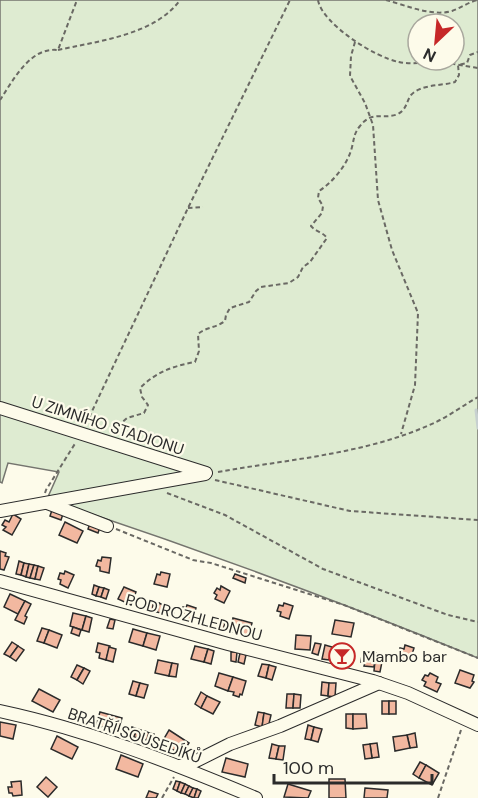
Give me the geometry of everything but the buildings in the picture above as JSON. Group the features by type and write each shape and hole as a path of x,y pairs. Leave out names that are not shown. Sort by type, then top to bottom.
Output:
{"street":[{"name":"U ZIMNÍHO STADIONU","path":"0,408 108,441 200,475"},
{"name":"U ZIMNÍHO STADIONU","path":"0,511 200,475"},
{"path":"45,502 107,526"},
{"name":"POD ROZHLEDNOU","path":"0,581 379,683 408,693 478,725"},
{"path":"179,766 192,763 230,744 280,726 379,683"},
{"name":"BRATŘÍ SOUSEDÍKŮ","path":"0,711 84,733 179,766 256,798"}],"path":[{"path":"58,50 77,0"},
{"path":"0,100 33,57 47,49 58,50 135,32 172,11 180,0"},
{"path":"45,502 46,490 82,433 188,208 290,0"},
{"path":"318,0 325,17 360,46 399,62 406,62"},
{"path":"386,0 439,13 452,11 478,0"},
{"path":"355,42 351,56 350,76 365,103 373,124 378,200 392,250 418,313 415,386 401,434"},
{"path":"466,63 470,54 478,52"},
{"path":"108,441 115,427 127,418 144,413 148,405 142,397 140,388 145,382 169,368 195,362 199,351 198,334 203,329 216,328 225,321 230,308 249,302 261,287 289,283 298,277 303,267 310,262 327,238 325,234 315,231 311,226 322,213 323,206 318,198 319,191 333,181 349,156 352,137 360,125 370,117 397,115 405,108 411,95 421,88 455,82 459,72"},
{"path":"188,208 203,207"},
{"path":"200,475 378,443 434,423 478,397"},
{"path":"200,475 350,511 478,520"},
{"path":"165,492 225,514 323,569 448,615 478,622"},
{"path":"107,526 193,560 211,563 344,605 478,658"},
{"path":"438,798 464,719"},
{"path":"162,798 179,766"}],"green space":[{"path":"0,0 478,0 478,658 264,575 47,499 59,472 8,463 2,483 0,482"}],"waterway":[{"path":"476,410 478,428"}],"place":[{"name":"Mambo bar","path":"342,656"}]}
